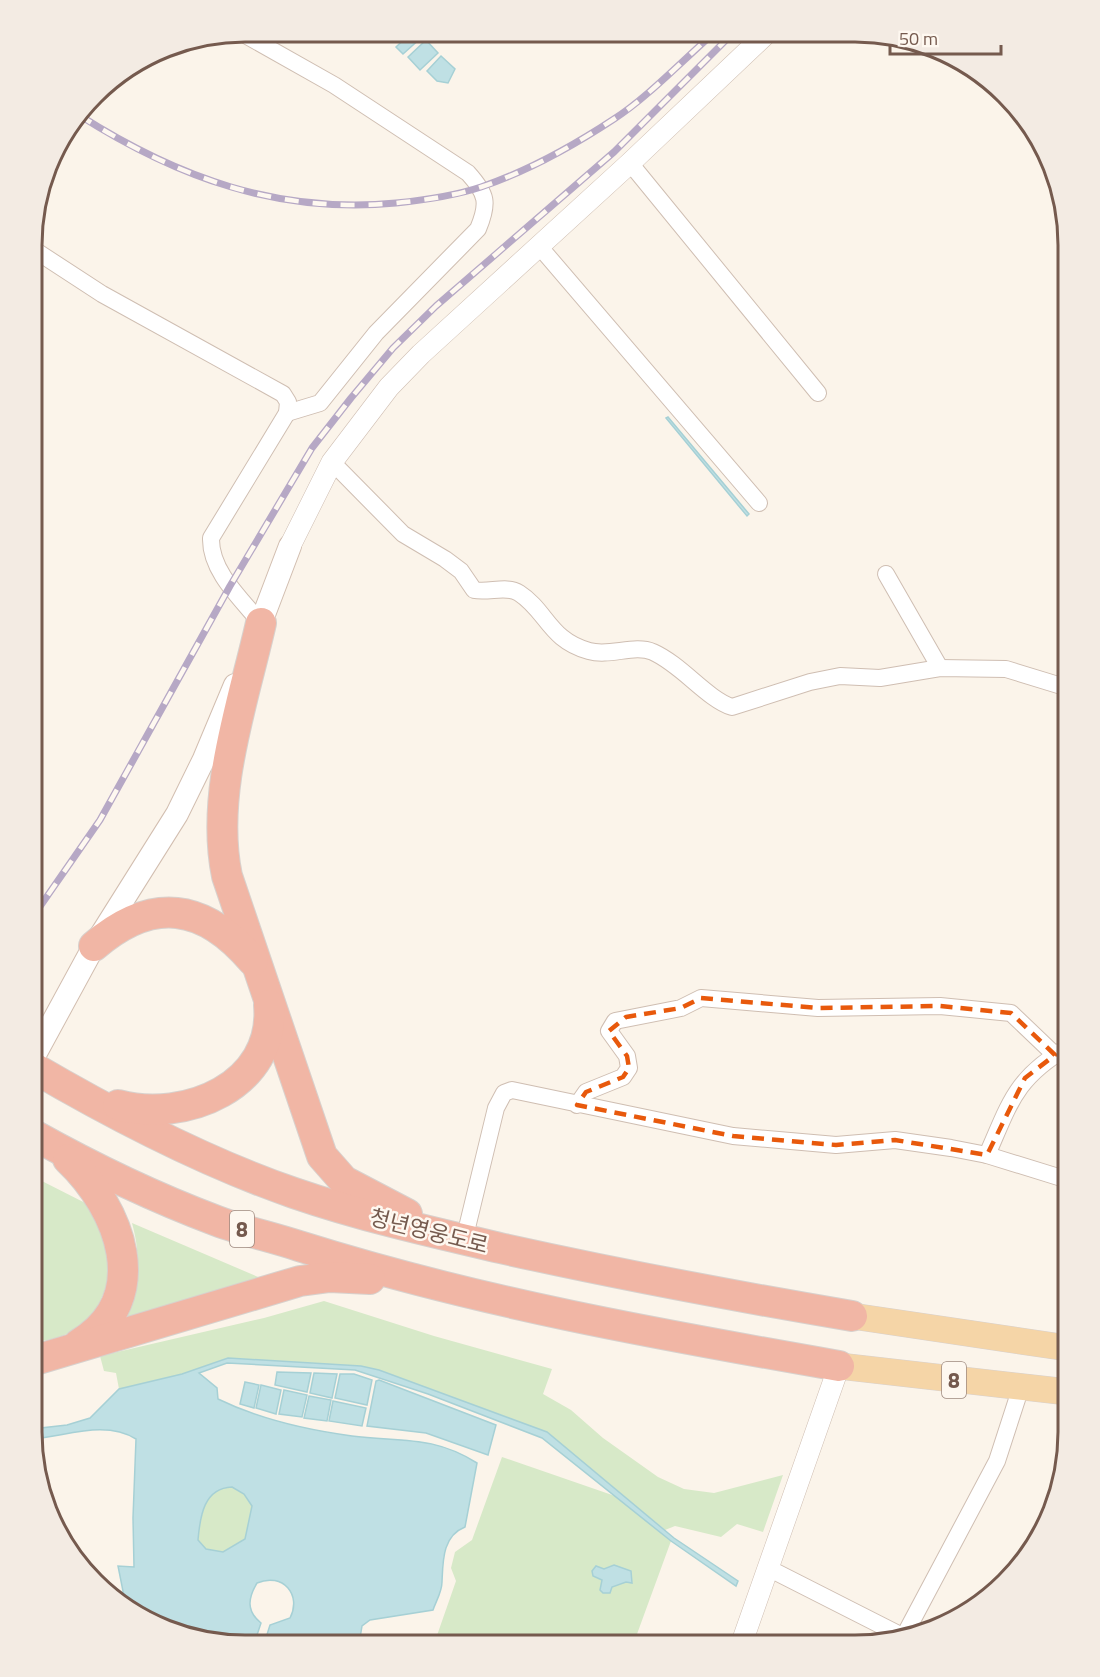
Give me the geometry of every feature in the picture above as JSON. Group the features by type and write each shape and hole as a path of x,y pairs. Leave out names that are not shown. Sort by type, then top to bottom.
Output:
{"highway":[{"path":"261,623 224,786 220,817 220,846 227,876 322,1156 344,1181 458,1238"},
{"path":"78,1094 127,1108 180,1109 219,1094 251,1069 268,1031 266,986 257,965 242,947 207,921 188,914 149,914 112,930 94,946"},
{"name":"청년영웅도로","path":"42,1073 78,1094 187,1148 292,1192 348,1210 458,1238 700,1290 852,1316"},
{"path":"42,1358 73,1348 94,1335 109,1319 118,1300 124,1259 118,1236 94,1190 78,1168 43,1140"},
{"name":"8","path":"43,1140 135,1186 219,1222 438,1287 616,1327 839,1366"},
{"path":"42,1358 300,1281 330,1277 361,1278 438,1287"}],"main road":[{"path":"42,1042 94,946 177,814 204,759 261,623 290,546"},
{"name":"8","path":"852,1316 1058,1347"},
{"name":"8","path":"839,1366 1058,1391"}],"street":[{"path":"258,42 334,85 468,173 481,187 485,198 485,213 478,229 375,333 320,404 287,413"},
{"path":"290,546 332,462 389,387 421,354 630,163 758,42"},
{"path":"630,163 818,393"},
{"path":"538,246 759,503"},
{"path":"42,255 102,294 283,394 288,402 287,413 211,538 210,554 230,586 261,623"},
{"path":"332,462 403,534 446,559 460,571 474,590 483,592 507,589 518,592 533,606 551,630 588,651 607,654 638,650 652,651 687,673 722,704 732,707 810,682 840,676 880,678 940,668 1006,669 1058,685"},
{"path":"886,574 940,668"},
{"path":"577,1105 586,1092 623,1077 629,1068 627,1056 609,1031 615,1021 681,1008 701,998 818,1008 940,1006 1011,1013 1058,1049"},
{"path":"987,1155 1011,1101 1025,1078 1058,1053"},
{"path":"458,1238 496,1108 504,1093 512,1090 733,1136 836,1145 895,1140 987,1155 1058,1177"},
{"path":"745,1635 839,1366"},
{"path":"908,1627 997,1461 1021,1387"},
{"path":"768,1568 893,1631"}],"highlighted area":[{"path":"701,998 818,1008 940,1006 1011,1013 1055,1055 1025,1078 987,1155 895,1140 836,1145 733,1136 577,1105 586,1092 623,1077 629,1068 627,1056 609,1031 626,1017 681,1008"}],"green space":[{"path":"42,1181 103,1212 114,1245 107,1283 95,1310 76,1329 42,1341"},
{"path":"132,1223 270,1282 121,1318 131,1293 136,1271 137,1249"},
{"path":"324,1301 434,1336 552,1369 543,1394 571,1410 603,1438 658,1477 684,1489 714,1493 783,1475 763,1532 737,1524 721,1537 675,1526 665,1530 547,1432 379,1370 361,1366 228,1358 182,1374 119,1389 116,1373 104,1371 100,1356 264,1318"},
{"path":"502,1457 615,1496 671,1541 637,1635 437,1635 456,1581 451,1568 455,1552 472,1540"},
{"path":"232,1487 244,1494 252,1506 245,1540 223,1552 206,1549 198,1540 205,1505 215,1492"}],"water":[{"path":"401,42 416,42 403,54 396,47"},
{"path":"424,42 428,42 438,53 420,70 408,57"},
{"path":"441,56 455,69 448,83 437,81 427,71"},
{"path":"668,417 749,514 747,516 666,418"},
{"path":"228,1358 361,1366 379,1370 547,1432 674,1538 738,1581 736,1586 671,1541 542,1438 428,1394 355,1370 227,1363 199,1373 217,1388 218,1399 234,1406 284,1423 318,1430 431,1444 461,1454 477,1463 465,1527 457,1531 445,1550 441,1589 433,1610 370,1620 362,1626 360,1635 267,1635 270,1625 290,1618 294,1601 288,1588 282,1583 266,1580 257,1583 250,1599 253,1614 261,1623 257,1635 219,1633 167,1620 123,1594 118,1566 134,1567 136,1439 124,1433 99,1430 42,1438 42,1428 67,1425 90,1418 119,1389 182,1374","holes":["232,1487 244,1494 252,1506 245,1539 223,1552 206,1549 198,1540 202,1513 209,1498 215,1492"]},
{"path":"277,1372 311,1373 307,1392 275,1385"},
{"path":"314,1373 337,1374 332,1398 310,1393"},
{"path":"340,1374 354,1374 372,1380 367,1405 335,1398"},
{"path":"379,1380 496,1425 488,1455 426,1433 367,1426 376,1381"},
{"path":"245,1382 259,1385 254,1408 240,1404"},
{"path":"261,1385 281,1390 276,1414 256,1408"},
{"path":"284,1390 307,1395 302,1417 279,1414"},
{"path":"309,1396 331,1400 327,1421 304,1418"},
{"path":"333,1401 366,1408 362,1426 329,1421"},
{"path":"614,1565 631,1571 632,1583 626,1582 612,1587 610,1593 603,1593 600,1590 602,1580 593,1576 592,1571 596,1566 604,1569"}],"railway":[{"path":"86,119 154,157 230,187 270,197 311,203 353,205 396,203 450,195 481,187 533,166 627,110 704,42"},
{"path":"42,904 100,820 230,586 312,448 351,398 393,348 436,306 614,152 724,42"}]}
